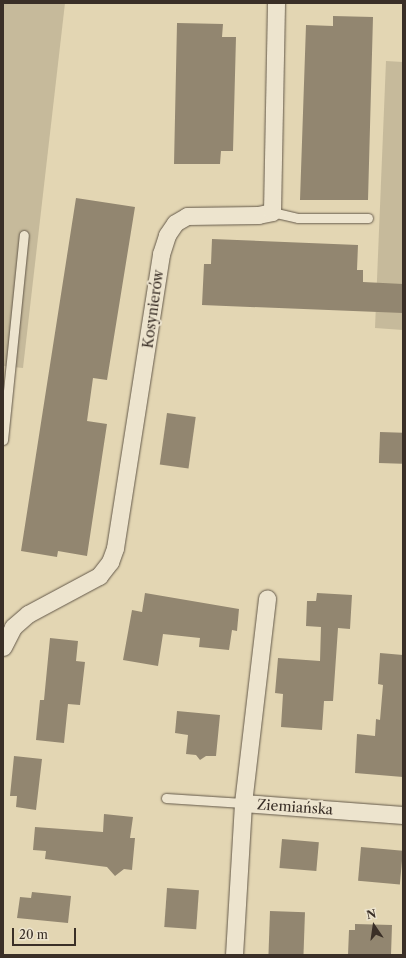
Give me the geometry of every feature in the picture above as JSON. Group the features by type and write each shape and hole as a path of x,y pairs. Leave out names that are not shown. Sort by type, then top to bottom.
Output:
{"street":[{"path":"272,212 276,3"},
{"name":"Kosynierów","path":"3,647 12,627 28,614 99,576 110,562 115,548 161,254 167,235 175,223 187,216 258,214 272,212"},
{"path":"243,803 267,598"},
{"name":"Ziemiańska","path":"234,955 243,803 403,814"}],"lane":[{"path":"272,212 298,218 368,218"},
{"path":"3,440 24,235"},
{"path":"166,798 243,803"}],"shaded area":[{"path":"3,3 65,3 23,368 3,366"},
{"path":"386,61 403,62 403,330 375,328"}],"building":[{"path":"333,16 373,17 368,200 300,200 306,25 333,26"},
{"path":"177,23 223,24 222,37 236,37 233,151 221,151 220,164 174,164"},
{"path":"76,198 135,207 107,380 93,378 87,421 107,424 87,556 58,551 57,557 21,551"},
{"path":"212,239 358,245 357,270 363,270 363,282 403,284 403,313 202,305 204,264 211,264"},
{"path":"167,413 196,417 188,469 160,464"},
{"path":"380,432 403,433 402,464 379,463"},
{"path":"145,593 239,609 237,631 232,630 229,650 199,647 200,638 163,634 158,666 123,660 132,610 142,612"},
{"path":"317,593 352,595 350,629 338,628 333,701 324,701 322,730 281,727 283,694 275,693 278,658 320,661 321,627 306,626 307,601 316,601"},
{"path":"50,638 78,641 76,661 85,662 80,705 68,704 64,743 36,740 40,700 44,700"},
{"path":"380,653 403,655 403,777 355,773 357,734 375,736 376,719 380,720 383,685 378,684"},
{"path":"177,711 220,715 216,756 206,756 200,760 196,755 186,754 188,735 175,733"},
{"path":"14,756 42,759 36,810 16,807 17,796 10,796"},
{"path":"104,814 133,817 130,838 135,838 132,870 124,869 115,876 107,867 45,859 46,851 33,850 35,827 103,832"},
{"path":"282,839 319,842 316,871 279,868"},
{"path":"361,847 403,851 400,885 358,881"},
{"path":"167,888 199,890 196,929 164,927"},
{"path":"32,892 71,896 68,923 17,918 20,897 31,898"},
{"path":"270,911 305,912 303,955 268,955"},
{"path":"355,924 392,925 391,955 348,955 349,930 355,930"}]}
